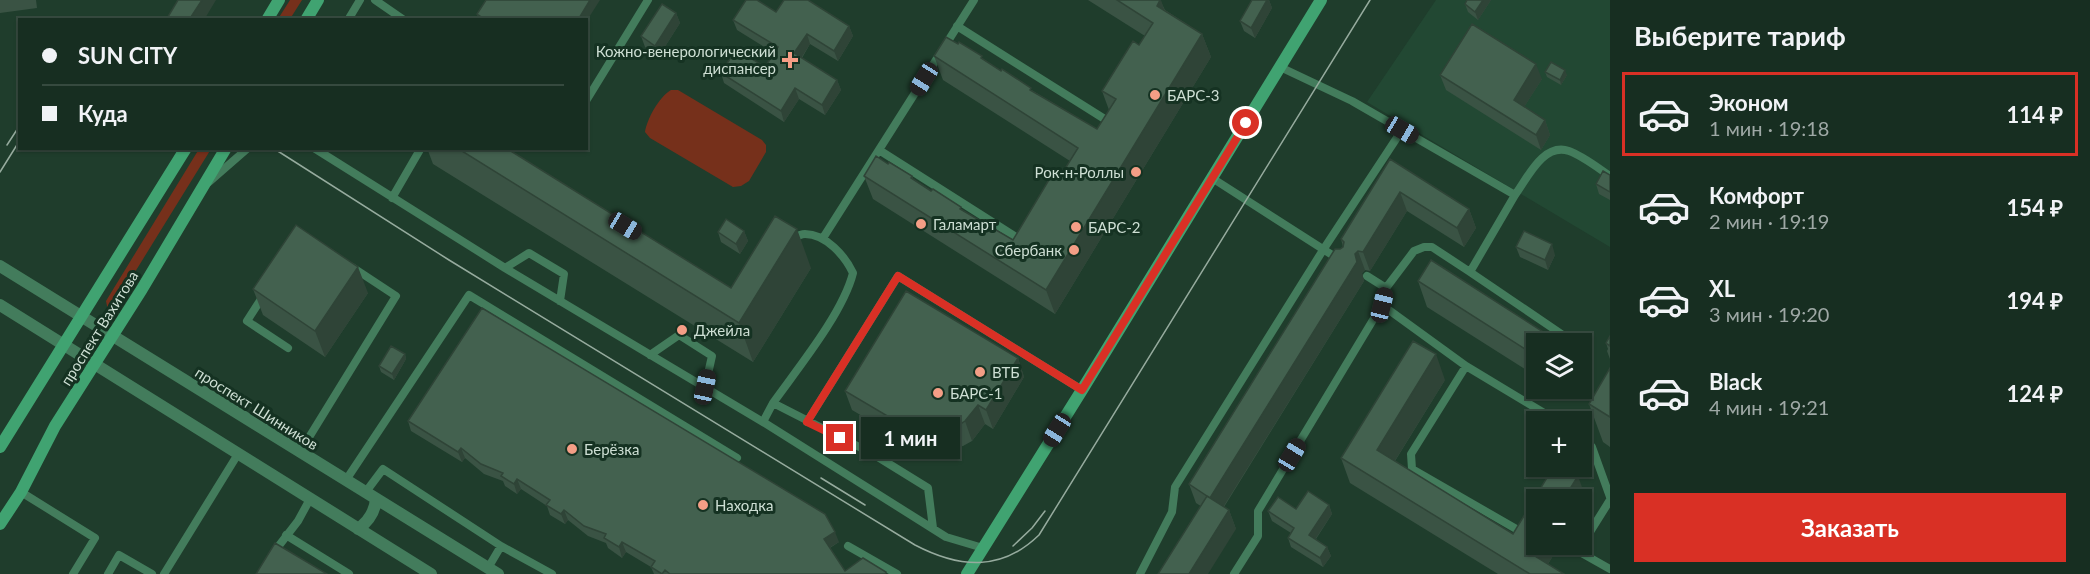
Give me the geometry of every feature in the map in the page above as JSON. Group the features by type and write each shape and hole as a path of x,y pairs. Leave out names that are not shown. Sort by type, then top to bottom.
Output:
{"main road":[{"path":"268,18 279,0"},
{"path":"307,18 318,0"},
{"path":"967,574 1321,0"},
{"name":"проспект Вахитова","path":"0,447 185,150"},
{"name":"проспект Вахитова","path":"0,524 21,492 55,426 225,150"}],"street":[{"name":"проспект Шинников","path":"0,266 493,571"},
{"path":"0,305 431,574"},
{"path":"358,529 366,523 375,509 371,496"}],"lane":[{"path":"349,18 360,0"},
{"path":"375,0 401,18"},
{"path":"588,98 648,0"},
{"path":"823,238 974,0"},
{"path":"957,26 1103,118"},
{"path":"1280,67 1342,95 1515,195"},
{"path":"1140,574 1173,512 1175,487 1323,250 1402,130"},
{"path":"203,187 246,150"},
{"path":"317,150 505,268 763,422 933,528 957,542 983,548"},
{"path":"392,198 420,150"},
{"path":"879,150 1019,239"},
{"path":"1470,272 1515,195 1542,157 1553,151 1569,151 1610,176"},
{"path":"1212,178 1345,263"},
{"path":"763,422 773,403 827,326 854,273 846,258 823,238 804,233 783,242"},
{"path":"1234,574 1258,536 1258,511 1382,305 1386,288 1413,251 1424,246 1432,248 1560,333"},
{"path":"505,268 528,253 564,274 560,301"},
{"path":"300,452 396,296 340,259"},
{"path":"807,422 898,276 1082,390"},
{"path":"1367,276 1386,288"},
{"path":"265,292 247,321 288,348"},
{"path":"346,480 470,295 737,458"},
{"path":"1382,305 1466,366 1541,411"},
{"path":"650,355 679,335 712,356 705,387"},
{"path":"1466,366 1411,454 1412,469 1518,530"},
{"path":"773,403 873,454 928,488 933,528"},
{"path":"1592,447 1610,499 1578,551 1610,569"},
{"path":"164,574 238,454"},
{"path":"371,496 382,469 501,546 552,574"},
{"path":"21,492 95,538 73,574"},
{"path":"266,564 298,521 310,499"},
{"path":"286,535 349,574"},
{"path":"493,571 501,546"},
{"path":"848,546 897,574"},
{"path":"108,574 119,555 152,574"}],"shaded area":[{"path":"290,0 302,0 291,18 279,18"},
{"path":"1436,0 1610,0 1610,247 1367,102"},
{"path":"671,90 678,90 762,140 766,145 766,152 749,181 741,186 733,187 650,138 645,132 648,121 658,103"},
{"path":"198,150 210,150 114,306 107,306 106,301"}],"building":[{"path":"178,0 202,0 190,18 167,18"},
{"path":"486,0 590,0 579,18 483,18 477,14"},
{"name":"Кожно-венерологический диспансер","path":"746,0 757,0 776,12 784,0 808,0 849,26 834,51 807,34 794,53 837,80 822,105 795,88 781,111 721,73 736,49 765,67 778,47 733,20"},
{"path":"1117,0 1160,0 1157,6 1202,34 1046,290 864,176 876,156 1013,240 1053,173 1060,177 1078,148 934,56 946,37 958,44 959,42 1001,71 1002,69 1031,88 1030,90 1097,129 1116,99 1102,91 1133,41 1139,45 1153,23"},
{"path":"1252,0 1267,0 1251,28 1240,21"},
{"path":"1467,0 1483,0 1475,12 1465,4"},
{"path":"662,4 676,13 655,46 641,36"},
{"path":"1472,24 1536,64 1514,100 1545,120 1536,135 1440,75"},
{"path":"1551,62 1565,70 1560,80 1545,72"},
{"path":"460,150 509,150 731,288 775,216 797,229 739,323"},
{"path":"1390,159 1469,209 1457,228 1400,192 1363,252 1358,251 1355,254 1357,262 1210,498 1189,484 1335,249 1343,247 1344,242 1341,239"},
{"path":"1603,171 1610,175 1610,192 1596,184"},
{"path":"726,219 744,231 736,244 718,232"},
{"path":"296,225 358,267 315,331 253,289"},
{"path":"1524,231 1552,244 1545,260 1516,247"},
{"path":"1431,260 1545,333 1526,333 1526,350 1418,281"},
{"name":"БАРС-1","path":"906,291 1018,358 986,410 978,405 965,421 956,427 938,430 916,422 911,430 845,391"},
{"name":"Берёзка","path":"482,308 825,514 835,532 824,539 845,571 863,558 886,572 885,574 670,574 665,570 662,574 651,567 655,561 622,542 619,547 604,538 606,534 584,526 564,510 561,514 546,505 550,500 517,479 514,484 501,476 503,473 481,464 461,448 458,452 408,421"},
{"path":"1413,341 1436,354 1377,450 1513,534 1526,512 1526,555 1533,555 1564,574 1530,574 1341,458"},
{"path":"391,346 405,354 392,374 379,366"},
{"path":"1610,368 1610,417 1589,404"},
{"path":"1547,477 1577,477 1570,489 1540,489"},
{"path":"1308,491 1329,505 1309,535 1327,547 1320,558 1288,538 1294,528 1268,511 1278,497 1296,509"},
{"path":"1207,496 1229,510 1189,574 1158,574"},
{"path":"275,543 327,574 256,574"}],"tram line":[{"path":"276,150 449,260 915,545 931,553 964,562 995,560 1025,547 1039,535 1370,0"},
{"path":"7,145 18,128"},
{"path":"0,172 18,143"},
{"path":"821,478 865,505"},
{"path":"1013,546 1032,528 1045,511"}],"place":[{"name":"Кожно-венерологический диспансер","path":"790,60"},
{"name":"БАРС-3","path":"1155,95"},
{"name":"Рок-н-Роллы","path":"1136,172"},
{"name":"Галамарт","path":"921,224"},
{"name":"БАРС-2","path":"1076,227"},
{"name":"Сбербанк","path":"1074,250"},
{"name":"Джейла","path":"682,330"},
{"name":"ВТБ","path":"980,372"},
{"name":"БАРС-1","path":"938,393"},
{"name":"Берёзка","path":"572,449"},
{"name":"Находка","path":"703,505"}],"route":[{"path":"840,438 807,422 898,276 1082,390 1246,123"}]}
